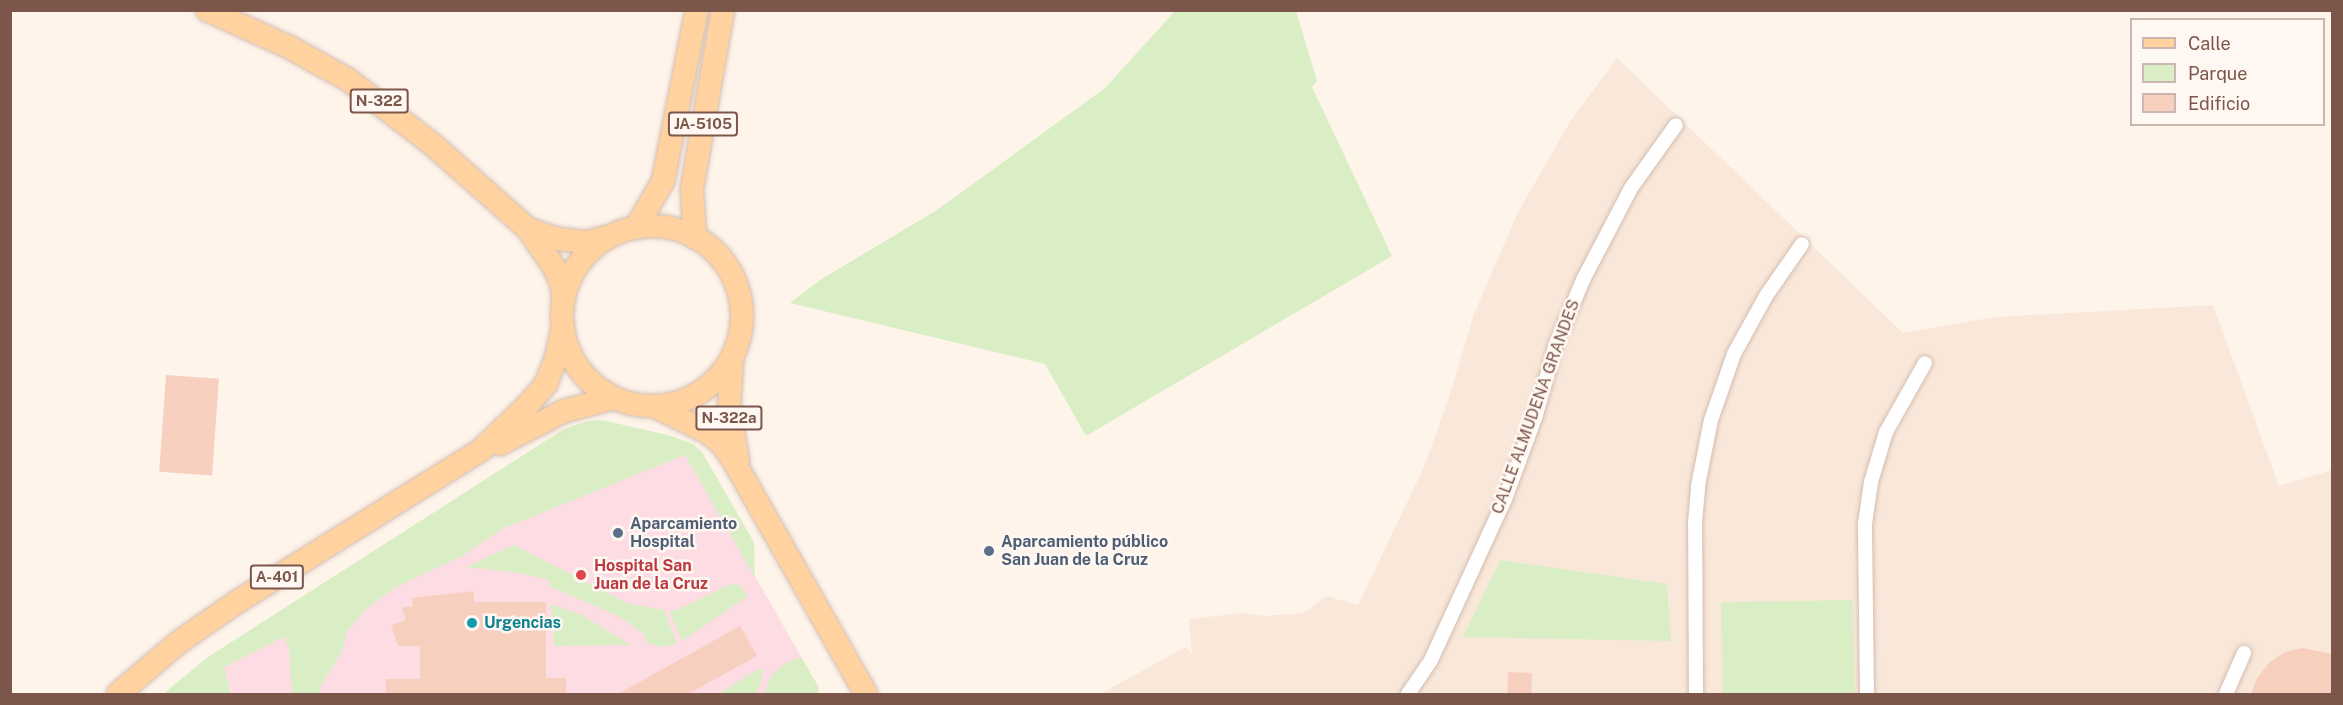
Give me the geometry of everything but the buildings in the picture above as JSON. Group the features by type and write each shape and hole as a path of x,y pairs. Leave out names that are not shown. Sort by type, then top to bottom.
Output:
{"main road":[{"name":"N-322","path":"207,10 289,48 347,79 432,144 528,229"},
{"name":"JA-5105","path":"636,228 663,182 697,10"},
{"name":"JA-5105","path":"695,238 694,178 723,10"},
{"path":"636,228 666,228 695,238 717,254 737,287 742,317 740,335 732,358 716,380 694,396 681,402 654,406 627,403 597,388 572,358 563,327 562,285 554,267 528,229 557,238 587,242 636,228"},
{"path":"563,302 569,282 579,264 594,248 612,236"},
{"name":"A-401","path":"118,694 179,642 237,602 481,450 527,406 546,384 556,358 563,327"},
{"name":"N-322a","path":"732,358 730,428 743,477"},
{"name":"A-401","path":"481,450 499,445 564,411 614,398"},
{"name":"N-322a","path":"654,406 707,432 721,443 743,477 807,594 866,694"}],"street":[{"name":"CALLE ALMUDENA GRANDES","path":"1408,694 1431,660 1506,499 1535,418 1556,344 1583,280 1631,188 1676,125"},
{"path":"1696,694 1695,523 1698,486 1711,420 1734,354 1766,296 1802,244"},
{"path":"1867,694 1865,542 1871,482 1886,432 1925,363"},
{"path":"2226,694 2244,653"}],"shaded area":[{"path":"1617,58 1903,333 1995,317 2213,305 2279,486 2332,470 2332,694 1100,694 1186,647 1192,654 1189,619 1243,613 1265,616 1303,613 1326,596 1358,605 1424,467 1449,397 1474,314 1517,214 1571,120"},
{"name":"Hospital San Juan de la Cruz","path":"685,454 819,688 818,694 232,694 223,667 502,529"}],"green space":[{"path":"1176,10 1296,11 1317,81 1312,87 1392,256 1086,436 1045,364 790,303 820,280 937,210 1105,88"},
{"path":"602,420 668,435 693,444 702,452 754,542 755,578 685,455 502,529 464,555 396,587 366,609 347,631 342,651 320,688 320,694 292,694 289,649 284,637 224,667 231,694 163,694 208,657 564,429 588,421"},
{"path":"514,545 629,604 664,610 677,644 660,647 646,642 644,634 620,617 549,586 550,580 520,573 466,567"},
{"path":"1500,560 1667,584 1671,641 1463,637"},
{"path":"731,584 740,585 748,596 682,641 669,611 679,609"},
{"path":"1853,600 1855,694 1723,694 1721,602"},
{"path":"551,604 582,615 631,645 554,646"},
{"path":"802,658 819,688 818,694 764,694 772,675 784,664"},
{"path":"759,669 764,671 757,694 718,694"}],"place":[{"name":"Aparcamiento Hospital","path":"618,533"},
{"name":"Aparcamiento público San Juan de la Cruz","path":"989,551"},
{"name":"Hospital San Juan de la Cruz","path":"581,575"},
{"name":"Urgencias","path":"472,623"}]}
